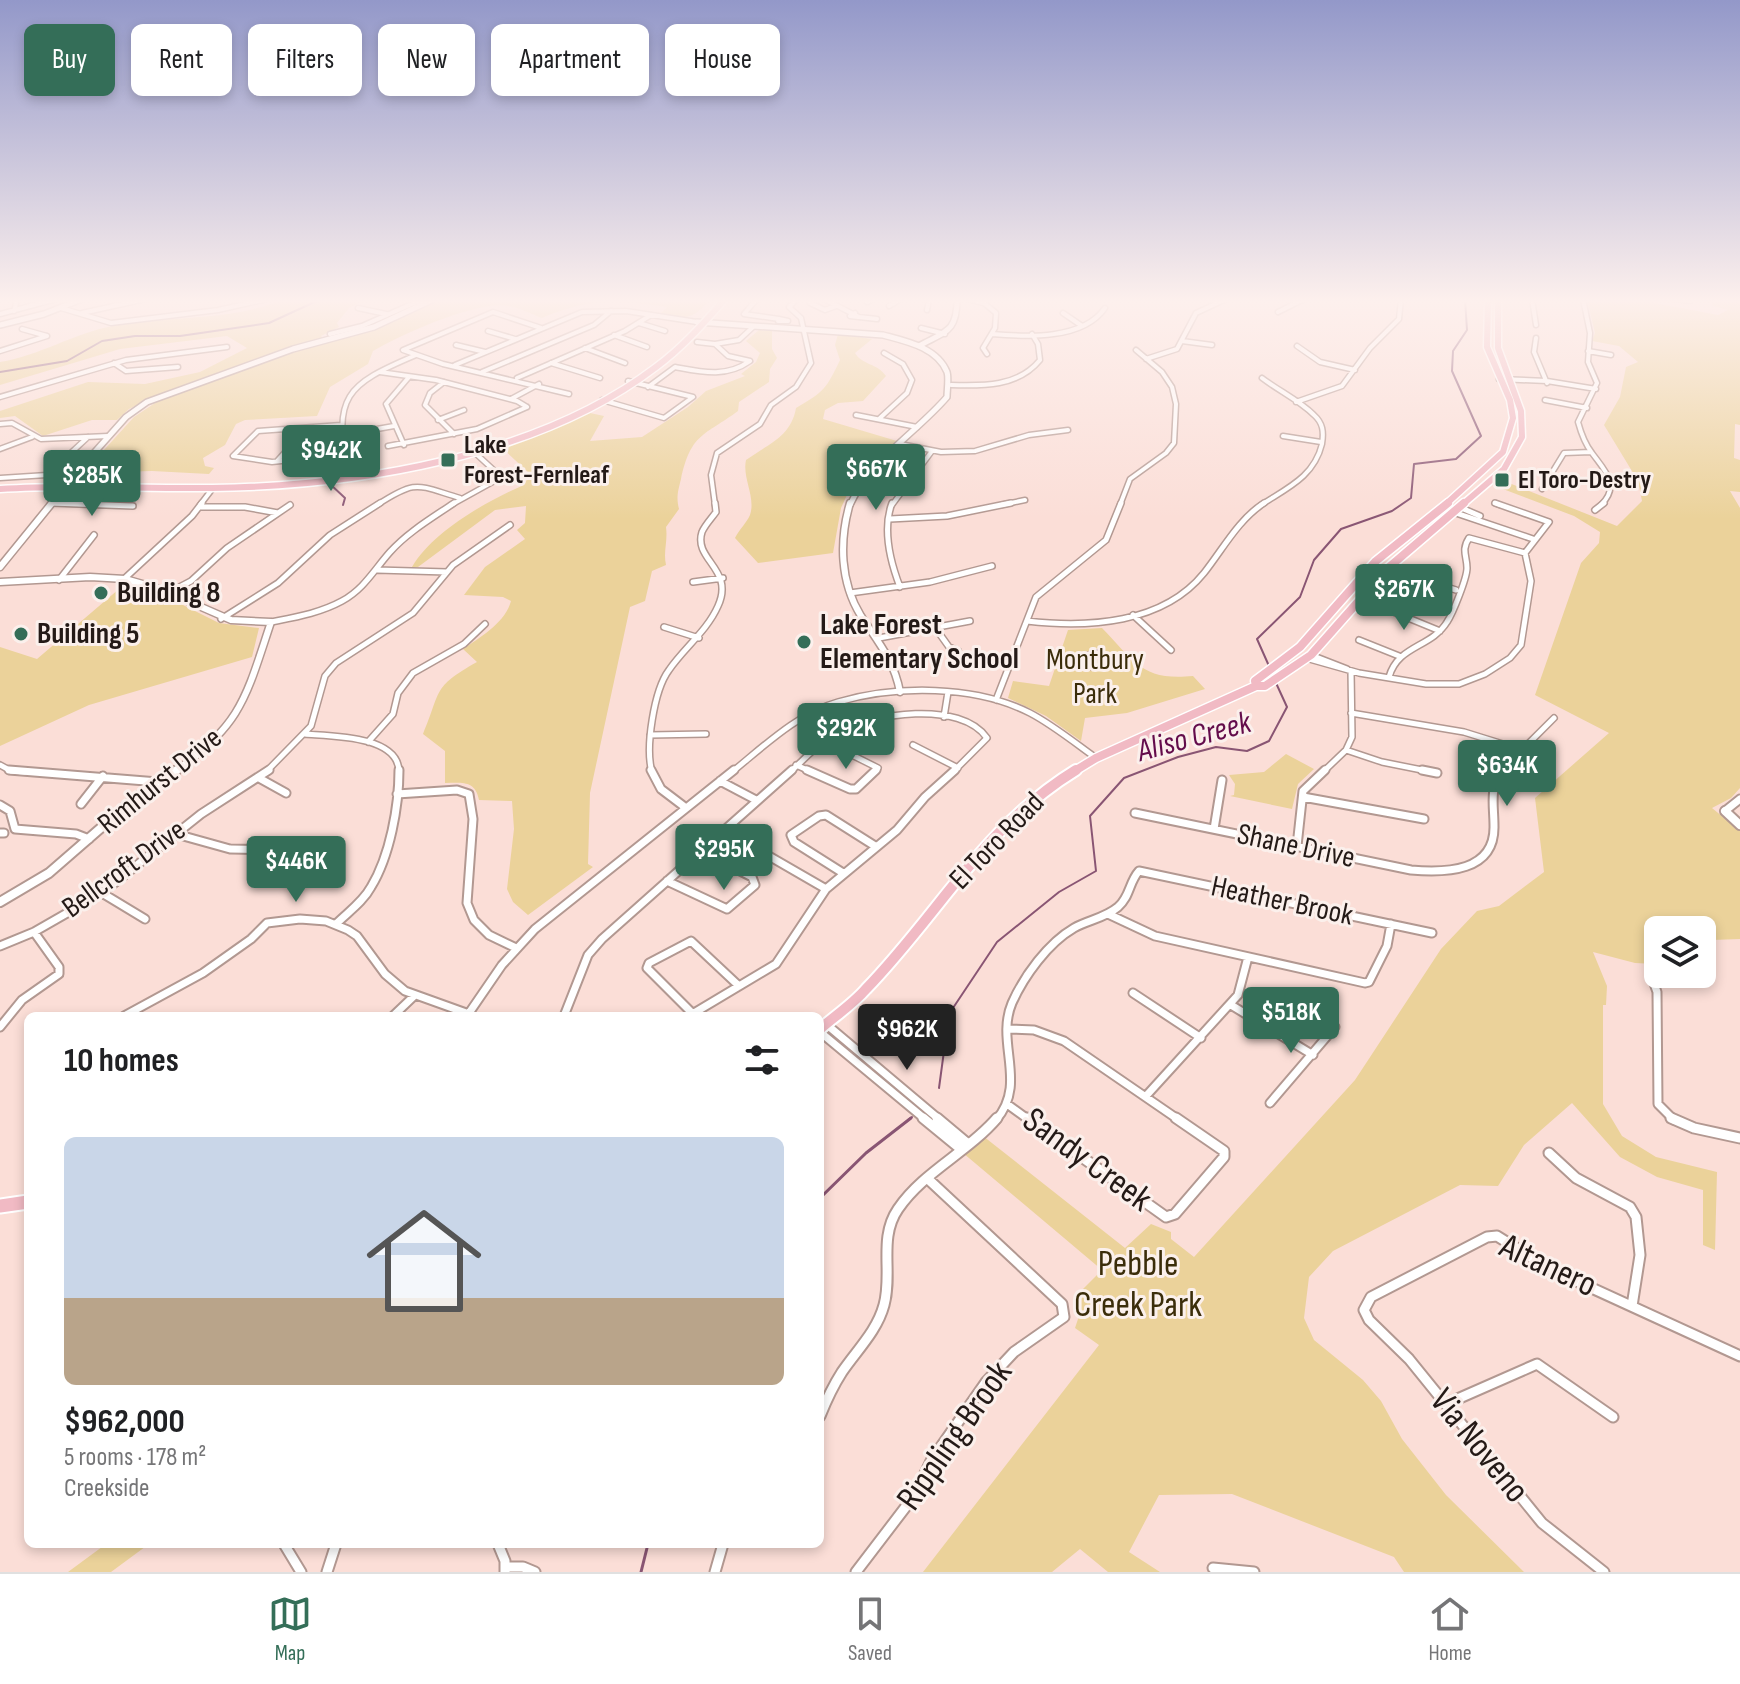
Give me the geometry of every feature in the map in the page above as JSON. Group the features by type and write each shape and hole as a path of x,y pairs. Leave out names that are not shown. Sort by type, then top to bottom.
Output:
{"main road":[{"path":"68,483 213,488 307,483 372,474 473,451 529,433 602,400 643,372"},
{"path":"1260,686 1255,681 1318,630 1376,561 1477,479 1503,452 1513,418 1510,400 1497,372"},
{"name":"El Toro Road","path":"824,1026 866,990 993,836 1047,788 1096,758 1288,672 1309,656 1337,629 1388,568 1504,469 1521,441 1524,425 1523,409 1510,372"},
{"path":"0,486 231,483 348,474 434,457 500,439 631,382"},
{"path":"196,483 213,488 231,483"},
{"path":"0,1206 24,1203"}],"street":[{"path":"0,397 83,372"},
{"path":"0,567 126,417 147,402 229,372"},
{"path":"348,474 339,414 347,397 379,372"},
{"path":"381,372 444,382 511,399 527,407 454,434 388,446"},
{"path":"484,372 516,378 569,394"},
{"path":"516,378 529,372"},
{"path":"582,372 600,378"},
{"path":"648,387 668,372"},
{"path":"702,372 716,375 726,372"},
{"path":"686,808 671,800 653,779 648,759 663,677 699,638 717,610 723,593 723,578 704,553 700,539 703,528 716,512 711,475 715,458 725,445 760,424 771,405 799,384 805,372"},
{"path":"880,418 907,393 912,380 908,372"},
{"path":"900,692 895,666 850,593 842,540 846,508 859,485 940,406 951,385 949,372"},
{"path":"951,385 999,383 1029,372"},
{"path":"996,700 1041,592 1110,535 1130,479 1166,453 1174,443 1176,398 1167,379 1160,372"},
{"path":"1296,402 1342,386 1353,372"},
{"path":"1543,372 1547,382"},
{"path":"1592,372 1597,383 1595,391 1578,422 1591,452 1610,474 1612,484 1604,504 1595,510"},
{"path":"404,445 401,433 388,419 386,404 409,377"},
{"path":"1027,621 1083,626 1164,606 1191,588 1241,522 1308,472 1315,462 1321,442 1321,424 1262,378"},
{"path":"1499,379 1547,382 1595,391"},
{"path":"444,382 430,393 425,405 454,434"},
{"path":"602,400 664,418 693,397 631,382"},
{"path":"511,399 539,384"},
{"path":"1545,400 1587,408"},
{"path":"438,420 464,410"},
{"path":"856,415 917,427"},
{"path":"0,424 12,423 32,437"},
{"path":"341,425 261,430 236,452 234,458 277,461 345,454"},
{"path":"343,435 394,426"},
{"path":"900,444 932,451 986,449 1023,436 1068,430"},
{"path":"0,449 32,437 108,436"},
{"path":"1283,436 1321,442"},
{"path":"0,478 47,475 88,437"},
{"path":"277,461 286,451"},
{"path":"0,582 124,579 149,584 221,619 271,622 314,613 363,587 407,535 461,498 499,477 473,451"},
{"path":"900,587 889,557 894,499 932,451"},
{"path":"1542,489 1566,452 1591,452"},
{"path":"307,483 348,474 372,474"},
{"path":"221,619 278,583 330,535 411,485 461,498"},
{"path":"124,579 200,507 213,488"},
{"path":"890,519 947,516 1025,500"},
{"path":"52,503 133,506"},
{"path":"1309,656 1351,671 1433,684 1460,684 1478,677 1516,653 1521,645 1531,581 1525,553 1549,522 1495,503"},
{"path":"168,593 191,581 227,548 290,505"},
{"path":"200,507 245,507 278,513"},
{"path":"1456,510 1535,538"},
{"name":"Bellcroft Drive","path":"0,946 34,932 102,893 201,814 259,778 305,734 314,721 328,671 343,657 413,613 459,560 510,525"},
{"path":"59,580 94,535"},
{"path":"1389,677 1391,665 1399,656 1440,631 1450,615 1456,590 1467,572 1462,554 1463,545 1469,538 1525,553"},
{"path":"850,593 900,587 992,566"},
{"path":"377,570 447,572"},
{"path":"1408,575 1456,590"},
{"path":"693,582 723,578"},
{"path":"1379,606 1440,631"},
{"path":"1133,615 1171,650"},
{"path":"879,638 970,621"},
{"name":"Rimhurst Drive","path":"0,902 49,873 158,782 211,744 237,715 271,622"},
{"path":"368,742 393,714 404,682 421,668 464,644 485,624"},
{"path":"934,626 949,647 958,651"},
{"path":"664,627 699,638"},
{"path":"1359,640 1399,656"},
{"path":"1297,846 1307,785 1346,750 1352,737 1351,671"},
{"path":"470,1012 516,948 686,808 812,712 851,698 900,692 948,692 996,700 1030,713 1096,758"},
{"path":"944,717 948,692"},
{"path":"1351,713 1464,732 1522,750 1554,718"},
{"path":"566,1012 588,955 824,741 850,726 878,718 908,715 974,723 986,735 984,744 925,797 897,830 826,889 776,964 695,1012"},
{"path":"305,734 368,742 386,749 399,765 397,794 373,884 336,924"},
{"path":"650,735 706,734"},
{"path":"796,765 856,789 878,768 824,741"},
{"path":"913,745 958,768"},
{"path":"1346,750 1382,762 1437,773"},
{"name":"Shane Drive","path":"1135,813 1411,870 1457,870 1482,859 1489,851 1493,841 1491,794 1494,784 1498,774 1522,750"},
{"path":"0,765 11,771 158,782"},
{"path":"81,804 103,776"},
{"path":"259,778 286,793"},
{"path":"1214,829 1222,780"},
{"path":"720,781 756,800"},
{"path":"397,794 457,790 469,794 474,838 465,895 467,911 475,925 486,935 516,948"},
{"path":"1303,797 1424,819"},
{"path":"1740,799 1725,811 1740,825"},
{"path":"0,805 10,811 15,829 89,839"},
{"path":"843,873 794,842 791,835 819,816 826,815 875,846"},
{"path":"724,830 826,889"},
{"path":"176,834 227,848 266,853 286,850"},
{"path":"667,881 727,909 755,885 752,877 701,851"},
{"name":"Heather Brook","path":"1108,914 1123,902 1134,875 1146,871 1432,933"},
{"path":"102,893 145,919"},
{"path":"824,1408 839,1376 878,1325 886,1304 886,1237 893,1216 906,1197 965,1147 1007,1104 1013,1083 1009,1011 1019,989 1056,942 1071,929 1108,914 1143,932 1360,983 1369,982 1387,946 1391,924"},
{"path":"131,1012 203,973 251,939 267,923 300,919 336,924 357,936 385,974 414,996 459,1012"},
{"path":"0,1027 22,1000 59,974 59,967 34,932"},
{"path":"687,1012 647,968 649,963 691,941 739,986"},
{"path":"1009,1029 1034,1030 1064,1041 1146,1096 1231,1005 1242,986 1248,957"},
{"path":"1656,988 1658,1104 1661,1110 1671,1120 1740,1138"},
{"path":"1133,993 1201,1038"},
{"path":"397,1012 414,996"},
{"path":"1231,1005 1313,1055"},
{"path":"1270,1103 1335,1027"},
{"path":"824,1030 965,1147"},
{"name":"Sandy Creek","path":"1007,1104 1166,1217 1175,1214 1220,1164 1224,1151 1146,1096"},
{"path":"1549,1153 1576,1178 1630,1207 1640,1221 1632,1306"},
{"name":"Rippling Brook","path":"856,1572 914,1496 931,1461 986,1382 1014,1352 1061,1321 1064,1313 1056,1298 1010,1259 972,1217 928,1179"},
{"name":"Altanero","path":"1364,1310 1371,1297 1487,1237 1497,1236 1548,1268 1740,1356"},
{"name":"Via Noveno","path":"1364,1310 1369,1320 1409,1359 1542,1523 1604,1572"},
{"path":"1446,1404 1537,1364 1613,1417"},
{"path":"286,1548 301,1572"},
{"path":"327,1572 335,1548"},
{"path":"499,1548 505,1570 523,1567 535,1572"},
{"path":"715,1572 722,1548"},
{"path":"1213,1568 1254,1572"}],"green space":[{"path":"0,372 42,372 0,385"},
{"path":"198,372 223,372 155,396 129,409 117,420 92,420 43,436 15,416 0,418 0,411 88,382 145,384"},
{"path":"232,372 354,372 330,387 317,416 245,420 236,424 225,445 203,458 205,466 214,468 209,474 152,471 83,473 134,417 164,397"},
{"path":"770,372 769,382 739,402 738,411 700,437 689,452 679,487 679,509 666,527 666,565 652,571 645,601 630,607 590,793 588,864 593,867 528,915 513,902 507,889 514,829 512,801 479,800 471,786 445,783 445,751 423,734 440,691 452,678 477,662 463,649 491,629 508,609 511,601 503,597 464,595 485,567 525,539 517,530 525,523 526,506 495,510 418,567 412,567 447,529 478,508 524,485 530,474 500,446 590,413 604,416 590,441 642,437 688,407 706,391 745,376 741,374"},
{"path":"834,372 882,372 886,376 863,401 838,403 825,410 823,419 897,441 851,486 841,508 833,553 758,563 735,538 749,518 751,508 746,460 784,433 796,408 828,383"},
{"name":"Pebble Creek Park","path":"1625,372 1740,372 1740,425 1735,424 1734,458 1740,460 1740,492 1730,491 1740,508 1740,788 1731,798 1712,808 1740,831 1740,939 1716,940 1716,916 1644,916 1644,963 1593,952 1607,986 1606,1005 1603,1005 1603,1104 1622,1136 1656,1157 1717,1172 1715,1250 1703,1245 1703,1190 1657,1177 1620,1157 1572,1103 1524,1145 1498,1186 1460,1185 1333,1251 1309,1277 1304,1318 1314,1340 1363,1380 1381,1401 1402,1439 1446,1495 1524,1572 1404,1572 1394,1557 1232,1494 1159,1495 1129,1552 1160,1572 1108,1572 1080,1549 1052,1572 923,1572 1099,1345 1075,1328 1080,1313 1075,1297 1102,1270 963,1153 983,1136 1125,1248 1151,1224 1171,1232 1171,1239 1194,1257 1355,1080 1441,949 1477,911 1499,906 1544,872 1535,798 1609,733 1535,695 1581,563 1599,543 1600,532 1574,516 1495,486 1504,481 1617,526 1642,501 1638,481 1604,425 1620,397"},
{"path":"335,434 336,453 287,457 295,449 309,443 310,437"},
{"path":"126,583 149,588 219,623 259,628 252,657 89,705 0,746 0,647 37,659"},
{"name":"Montbury Park","path":"1102,628 1141,667 1162,675 1193,676 1205,689 1127,713 1085,718 1081,741 1046,716 1008,698 1013,681 1049,686 1068,630"},
{"path":"1286,754 1314,769 1298,784 1292,809 1230,796 1234,795 1235,784 1229,775 1264,772"},
{"path":"101,1548 144,1548 111,1572 68,1572"}],"waterway":[{"name":"Aliso Creek","path":"1269,666 1257,639 1300,597 1314,560 1341,529 1392,511 1411,498 1414,464 1456,459 1481,436 1453,372"},
{"path":"330,484 345,498 343,505"},
{"path":"1096,670 1088,669 1079,655 1101,649"},
{"name":"Aliso Creek","path":"939,1088 949,1014 997,942 1059,892 1096,871 1090,816 1124,778 1178,757 1216,747 1247,751 1269,741 1287,707 1276,683"},
{"name":"Aliso Creek","path":"908,1120 912,1117"},
{"name":"Aliso Creek","path":"824,1194 866,1153 911,1118"},
{"name":"Aliso Creek","path":"641,1572 647,1548"}],"place":[{"name":"Lake Forest-Fernleaf","path":"448,460"},
{"name":"El Toro-Destry","path":"1502,480"},
{"name":"Building 8","path":"101,593"},
{"name":"Building 5","path":"21,634"},
{"name":"Lake Forest Elementary School","path":"804,642"}]}
